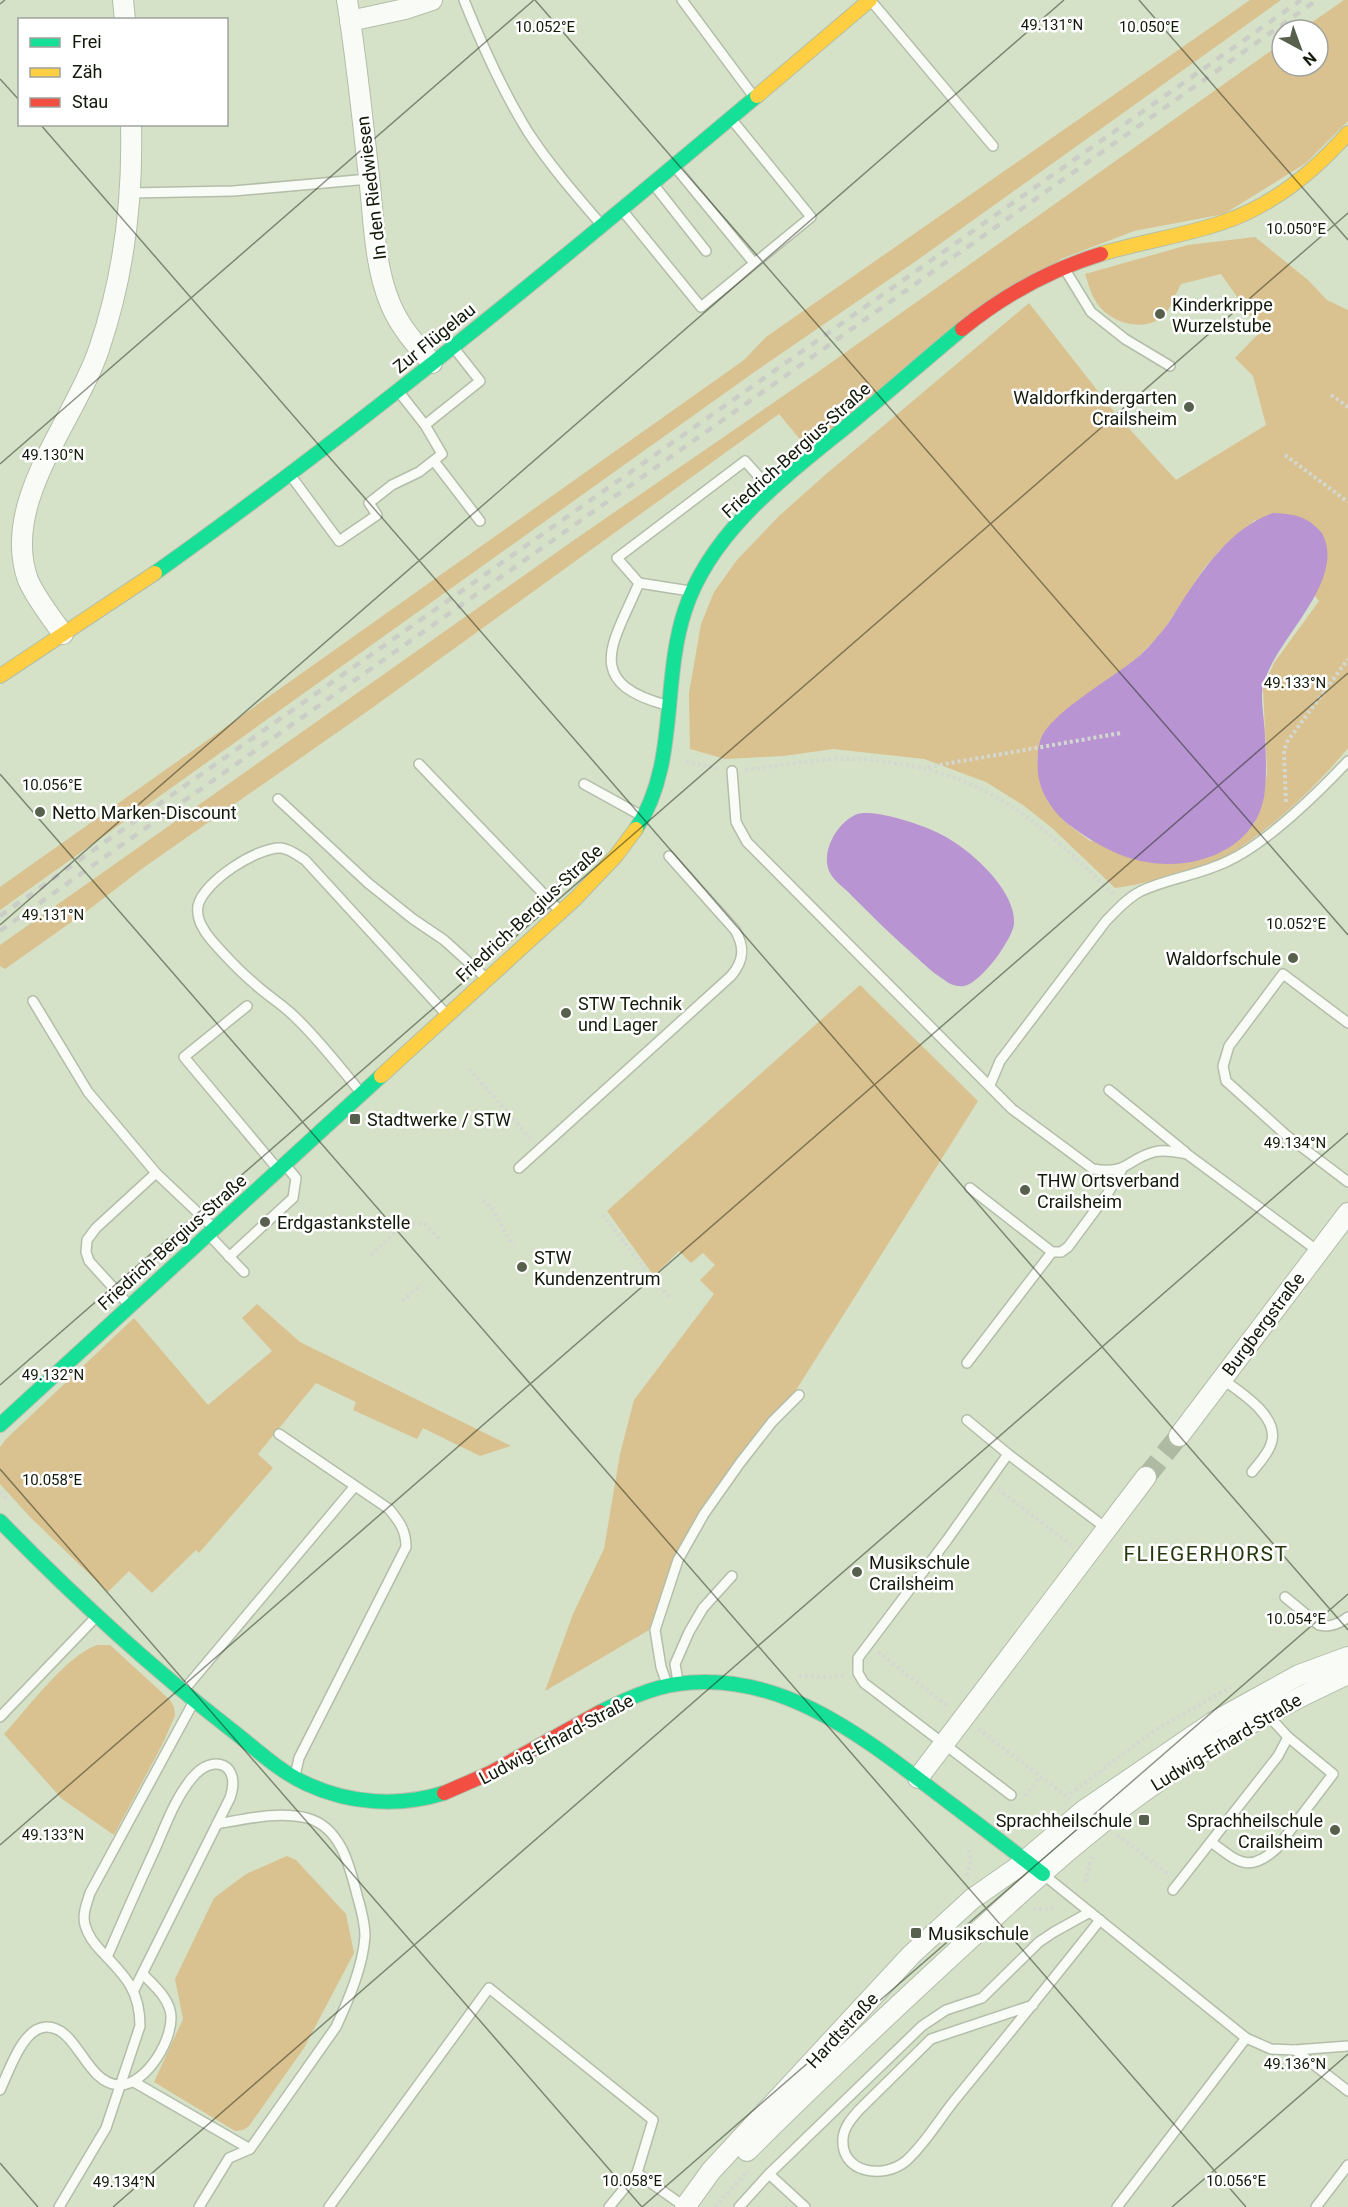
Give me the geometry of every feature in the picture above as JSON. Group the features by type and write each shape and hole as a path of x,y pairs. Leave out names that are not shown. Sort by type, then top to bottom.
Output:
{"street":[{"path":"123,0 125,18"},
{"name":"In den Riedwiesen","path":"347,0 383,286 390,305 401,323 414,343 432,363"},
{"path":"350,21 405,9 432,0"},
{"name":"Zur Flügelau","path":"0,676 214,531 290,474 432,363 732,119 870,0"},
{"path":"63,634 40,602 28,580 22,561 19,532 33,481 81,392 99,351 112,310 131,193 131,126"},
{"name":"Friedrich-Bergius-Straße","path":"0,1425 446,1014 561,912 616,858 632,838 644,817 655,793 665,758 671,662 678,628 691,591 708,559 734,527 772,491 966,326 1026,285 1063,266 1116,249 1223,222 1252,210 1284,193 1316,168 1348,133"},
{"name":"Burgbergstraße","path":"1179,1436 1348,1213"},
{"path":"918,1778 1146,1477"},
{"name":"Ludwig-Erhard-Straße","path":"0,1521 98,1616 188,1697 294,1778 326,1791 352,1799 378,1802 431,1798 455,1791 481,1779 604,1711 637,1696 673,1685 708,1683 743,1686 779,1695 841,1722 992,1835"},
{"name":"Ludwig-Erhard-Straße","path":"1043,1874 1139,1795 1262,1707 1299,1676 1348,1657"},
{"name":"Ludwig-Erhard-Straße","path":"1020,1865 1083,1811 1212,1724 1348,1674"},
{"path":"992,1835 1020,1865 1043,1874"},
{"name":"Hardtstraße","path":"792,2107 873,2016 1003,1895 1020,1865"},
{"name":"Hardtstraße","path":"1020,1865 972,1899 911,1955 711,2172 685,2207 719,2178 880,2022 1043,1874"}],"lane":[{"path":"464,0 488,58 528,131 553,168 601,225"},
{"path":"682,0 756,99"},
{"path":"870,0 993,146"},
{"path":"621,208 701,307 811,216 732,119"},
{"path":"674,166 754,263"},
{"path":"131,193 233,191 369,179"},
{"path":"652,183 706,251"},
{"path":"1063,266 1091,312 1125,339 1170,366"},
{"path":"426,425 480,381 452,346"},
{"path":"290,474 339,541 377,515 369,503 392,485 419,472 442,454 426,425 398,390"},
{"path":"434,460 480,521"},
{"path":"691,591 639,582 617,558 745,461 772,491"},
{"path":"639,582 612,647 611,665 617,680 629,692 668,705"},
{"path":"990,1085 1000,1061 1106,921 1123,903 1140,892 1229,861 1257,843 1293,813 1348,761"},
{"path":"418,764 561,912"},
{"path":"732,771 736,822 747,842 1012,1109 1093,1169 1108,1172 1122,1168 1153,1152 1169,1150 1187,1154"},
{"path":"585,784 644,817"},
{"path":"278,800 368,884 444,940 486,978"},
{"path":"361,1093 310,1031 254,984 212,941 203,929 198,916 198,905 205,892 248,857 270,849 282,848 292,851 304,860 446,1014"},
{"path":"519,1168 731,976 741,959 743,951 741,940 735,930 669,856"},
{"path":"1348,1023 1283,974 1229,1046 1224,1066 1227,1081 1286,1135 1348,1182"},
{"path":"33,1001 88,1092 244,1272"},
{"path":"229,1257 293,1198 296,1178 281,1166 184,1057 247,1006"},
{"path":"1109,1090 1187,1154 1318,1251"},
{"path":"970,1188 1052,1252 1061,1252 1068,1247 1108,1192 1122,1168"},
{"path":"129,1305 89,1261 86,1251 87,1240 96,1228 156,1173"},
{"path":"967,1364 1052,1252"},
{"path":"1222,1379 1255,1404 1266,1416 1271,1426 1273,1434 1271,1443 1252,1472"},
{"path":"673,1685 661,1667 655,1630 678,1560 704,1514 740,1463 772,1422 799,1395"},
{"path":"967,1420 1106,1528"},
{"path":"279,1434 388,1509 400,1521 406,1535 406,1547 299,1758 294,1778"},
{"path":"1008,1454 858,1658 858,1673 864,1683 1011,1795"},
{"path":"59,2207 106,2128 140,2026 140,2009 134,1990 125,1976 89,1937 84,1923 90,1893 188,1697 355,1486"},
{"path":"673,1685 675,1664 689,1632 703,1608 732,1576"},
{"path":"1285,1597 1319,1625 1327,1627 1335,1625 1348,1617"},
{"path":"0,1717 98,1616"},
{"path":"1211,1842 1238,1862 1246,1864 1266,1858 1276,1849 1333,1774 1288,1737 1262,1707"},
{"path":"1173,1890 1278,1756 1288,1737"},
{"path":"107,1957 170,1815 191,1779 201,1768 213,1763 225,1766 233,1775 234,1786 134,1990"},
{"path":"199,2207 229,2158 250,2149 336,2027 346,2006 362,1954 364,1923 349,1865 338,1842 318,1823 307,1818 270,1815 217,1824"},
{"path":"1043,1874 1246,2038 1271,2049 1295,2050 1348,2046"},
{"path":"739,2207 769,2174 922,2026 946,2010 982,1998 1039,1942 1090,1912"},
{"path":"1033,2005 931,2038 858,2110 849,2122 843,2136 844,2147 849,2159 860,2168 872,2172 889,2171 904,2163 918,2149 954,2102 1033,2005 1100,1920"},
{"path":"0,2090 21,2046 32,2032 46,2027 59,2030 72,2041 83,2059 109,2083 120,2086 134,2082 149,2068 167,2042 171,2024 170,2010 162,1994 143,1974"},
{"path":"329,2207 489,1988 653,2120 637,2172 609,2207"},
{"path":"1117,2207 1246,2038"},
{"path":"1295,2050 1348,2091"},
{"path":"134,2082 250,2149"},
{"path":"1316,2207 1348,2165"},
{"path":"637,2172 685,2207"},
{"path":"769,2174 805,2207"}],"path":[{"path":"1331,395 1348,407"},
{"path":"1285,455 1348,502"},
{"path":"1293,813 1285,800 1284,751 1287,742 1348,659"},
{"path":"924,768 1121,733"},
{"path":"665,758 732,771 837,759 873,760 924,768 952,776 984,789 1024,813 1055,838 1123,903"},
{"path":"469,1069 540,1148"},
{"path":"483,1200 492,1209 513,1246"},
{"path":"603,1215 670,1298"},
{"path":"370,1255 405,1223 425,1224 440,1240"},
{"path":"402,1301 421,1285"},
{"path":"988,1481 1085,1556"},
{"path":"0,1492 9,1502"},
{"path":"791,1675 829,1677 858,1673"},
{"path":"1114,1832 1170,1876 1183,1878"},
{"path":"963,1839 972,1859 964,1881"}],"shaded area":[{"path":"1250,0 1281,0 0,910 0,887 744,360 766,337"},
{"path":"1344,0 1348,0 1348,121 1306,163 1224,214 1134,231 1061,259 808,449 779,414 365,713 143,868 87,911 5,969 0,966 0,945 577,538 815,374 1270,52 1270,78 1330,78 1330,18 1318,18"},
{"path":"1255,237 1308,280 1327,300 1348,310 1348,748 1321,779 1259,834 1221,859 1155,880 1115,888 1052,828 1023,805 986,782 924,759 833,749 784,756 725,759 690,749 689,693 701,624 714,592 737,560 779,516 825,475 1029,303 1115,413 1176,480 1266,425 1253,376 1235,358 1261,331 1221,274 1181,284 1166,313 1146,324 1126,323 1108,314 1092,294 1085,274 1188,245","holes":["1255,520 1319,601 1274,663 1263,687 1267,772 1263,800 1254,824 1090,841 1064,821 1048,802 1037,759 1043,734 1059,716 1136,659 1161,634 1205,567 1220,550"]},
{"path":"1273,513 1306,519 1322,533 1327,552 1325,571 1317,591 1269,669 1263,686 1266,774 1264,797 1259,813 1242,838 1215,855 1200,860 1185,863 1155,863 1128,857 1103,847 1062,819 1044,795 1038,773 1039,748 1043,734 1072,705 1143,652 1164,629 1220,550 1244,528"},
{"path":"860,813 886,815 916,824 953,841 989,872 1008,898 1013,911 1012,931 995,960 971,983 955,986 936,974 883,927 830,873 827,857 836,832 848,819"},
{"path":"860,985 978,1101 793,1395 734,1463 698,1515 672,1561 649,1630 545,1691 573,1614 604,1549 620,1454 634,1400 714,1294 700,1280 715,1265 703,1253 691,1263 679,1251 654,1276 607,1211"},
{"path":"257,1304 300,1342 511,1446 480,1456 423,1428 417,1439 353,1410 356,1402 316,1383 258,1454 273,1468 199,1553 196,1550 152,1593 129,1571 108,1592 30,1517 0,1484 0,1447 134,1318 208,1405 272,1351 242,1318"},
{"path":"97,1645 110,1645 170,1700 175,1716 114,1835 62,1799 4,1734 73,1659"},
{"path":"287,1856 296,1860 346,1914 354,1953 304,2048 249,2126 235,2131 154,2082 183,2019 175,1979 214,1898 246,1874"}],"tunnel":[{"path":"1146,1477 1179,1436"}],"railway":[{"path":"0,916 1301,0"},
{"path":"0,931 1317,0"}],"traffic: fast":[{"path":"155,573 233,517 385,401 610,219 757,96"},
{"path":"636,829 649,804 658,777 668,722 673,665 685,610 714,552 734,527 782,480 962,329"},
{"path":"0,1425 381,1076"},
{"path":"0,1521 55,1576 140,1654 266,1758 296,1779 340,1796 375,1801 410,1800 444,1793"},
{"path":"600,1712 647,1691 677,1684 714,1682 749,1687 783,1696 816,1711 877,1749 1043,1874"}],"traffic: slow":[{"path":"757,96 870,0"},
{"path":"1101,254 1206,228 1240,216 1274,198 1306,175 1348,133"},
{"path":"0,676 155,573"},
{"path":"381,1076 575,899 615,857 636,829"}],"traffic: jam":[{"path":"962,329 994,305 1028,285 1063,268 1101,254"},
{"path":"444,1793 490,1773 600,1712"}],"place":[{"name":"Kinderkrippe Wurzelstube","path":"1160,314"},
{"name":"Waldorfkindergarten Crailsheim","path":"1189,407"},
{"name":"Netto Marken-Discount","path":"40,812"},
{"name":"Waldorfschule","path":"1293,958"},
{"name":"STW Technik und Lager","path":"566,1013"},
{"name":"Stadtwerke / STW","path":"355,1119"},
{"name":"THW Ortsverband Crailsheim","path":"1025,1190"},
{"name":"Erdgastankstelle","path":"265,1222"},
{"name":"STW Kundenzentrum","path":"522,1267"},
{"name":"Musikschule Crailsheim","path":"857,1572"},
{"name":"Sprachheilschule","path":"1144,1820"},
{"name":"Sprachheilschule Crailsheim","path":"1335,1830"},
{"name":"Musikschule","path":"916,1933"}],"district":[{"name":"FLIEGERHORST","path":"1206,1554"}]}
